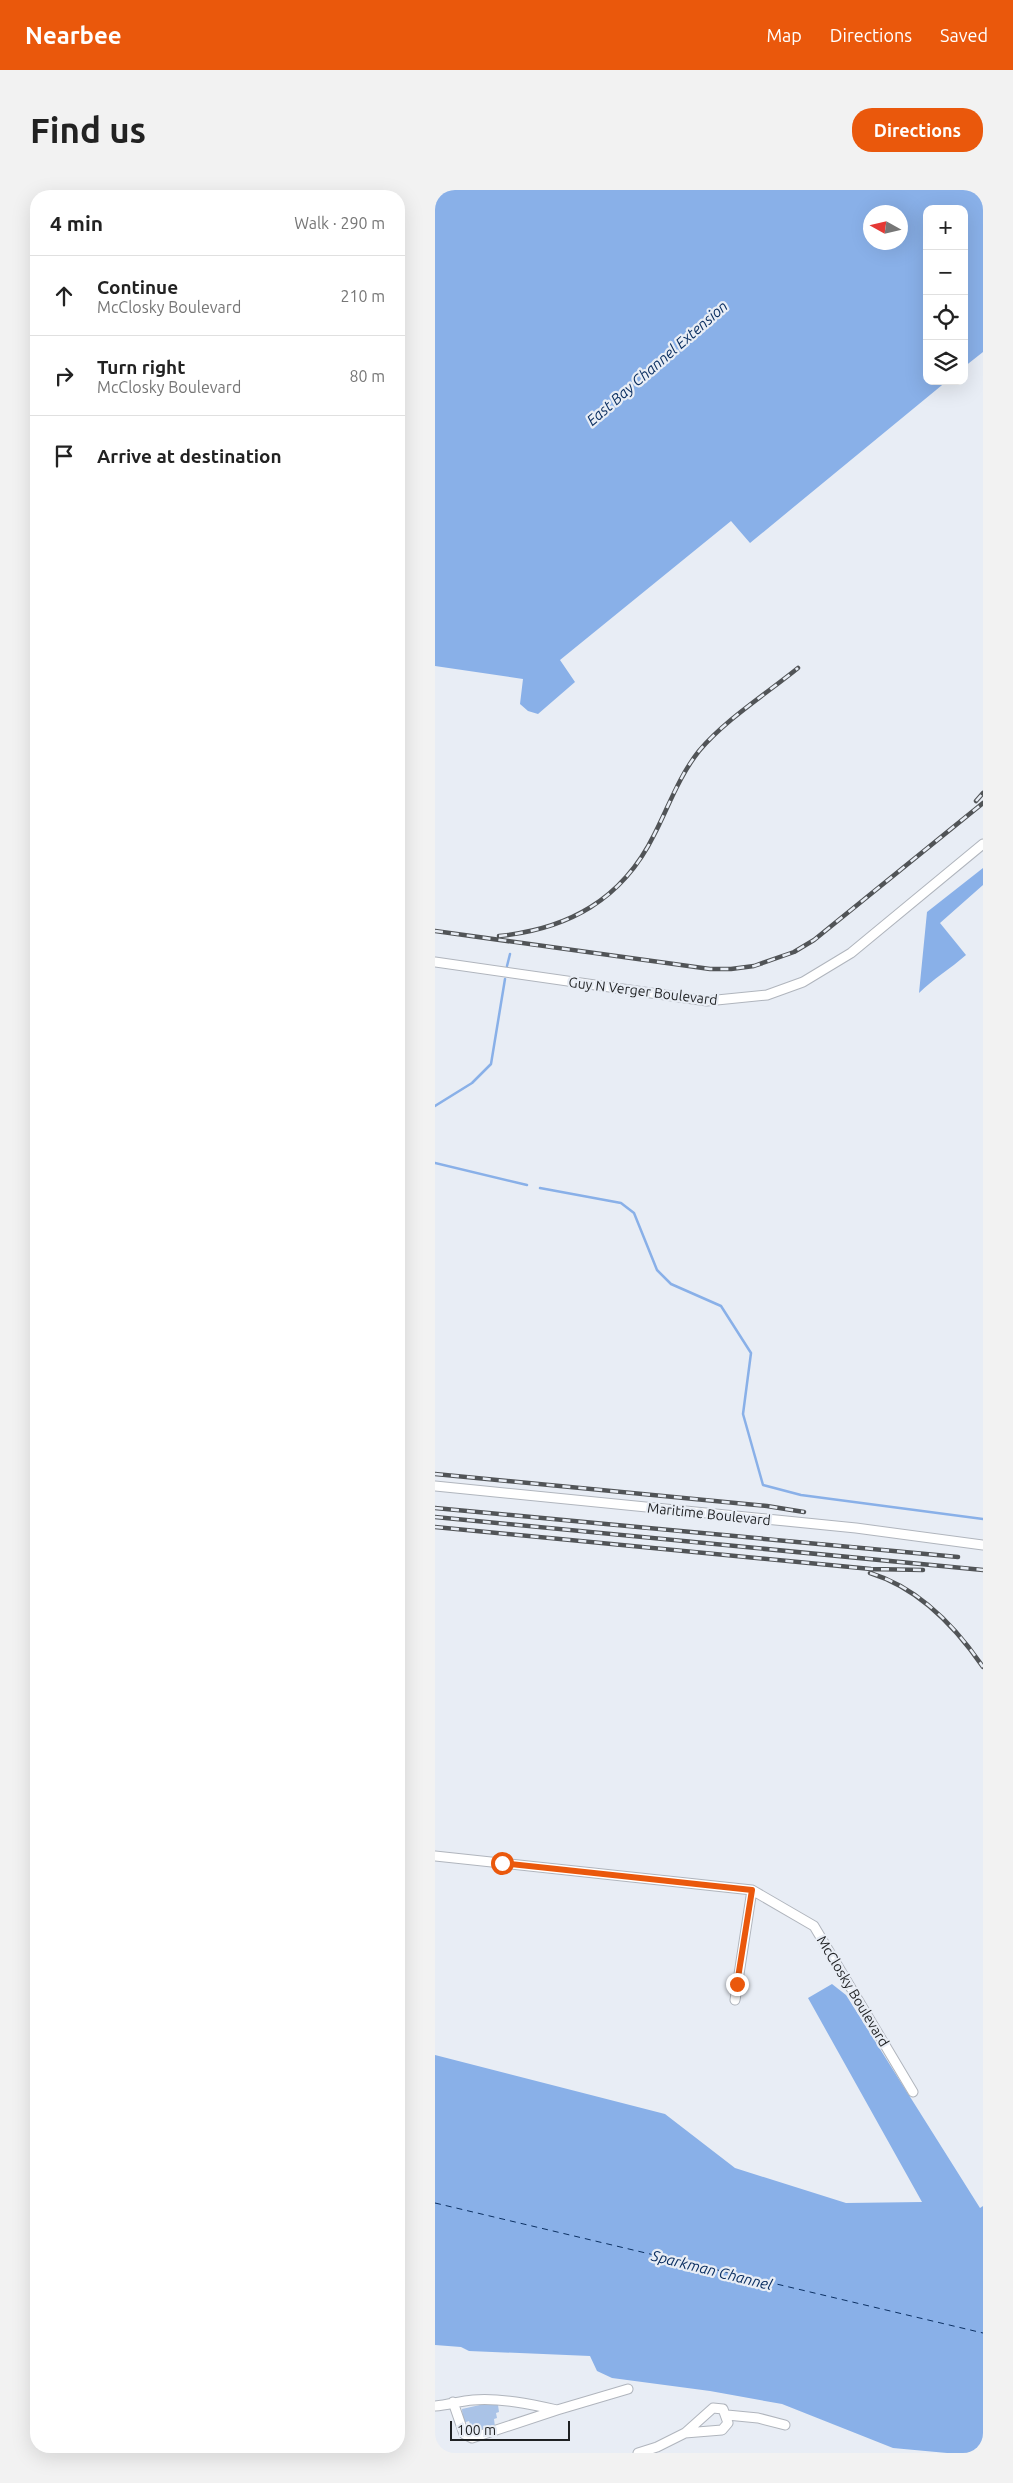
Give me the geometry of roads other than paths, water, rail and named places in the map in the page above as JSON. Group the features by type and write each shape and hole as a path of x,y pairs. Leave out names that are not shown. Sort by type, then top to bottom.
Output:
{"street":[{"name":"Guy N Verger Boulevard","path":"435,962 707,1001 767,996 803,982 851,953 983,844"},
{"name":"Maritime Boulevard","path":"435,1486 857,1528 983,1545"},
{"name":"McClosky Boulevard","path":"435,1856 752,1890 815,1926 913,2092"},
{"path":"735,2000 752,1890"},
{"path":"453,2402 465,2434 472,2438 628,2389"},
{"path":"435,2406 453,2402 498,2400 557,2410"},
{"path":"638,2453 657,2447 685,2434 713,2408 723,2409 727,2415 728,2423 722,2430 685,2434"},
{"path":"727,2415 758,2418 785,2425"}],"water":[{"name":"East Bay Channel Extension","path":"435,190 983,190 983,352 968,364 968,205 923,205 923,385 942,385 750,543 731,521 560,660 575,682 538,714 528,711 520,704 523,679 435,666"},
{"path":"983,868 983,885 940,923 966,955 919,993 927,912"},
{"name":"Sparkman Channel","path":"832,1984 846,1995 980,2208 983,2206 983,2453 947,2453 893,2448 782,2404 710,2391 612,2378 597,2371 590,2356 469,2351 461,2347 435,2345 435,2055 665,2114 735,2168 846,2203 922,2202 808,1998"}],"waterway":[{"path":"507,966 510,954"},
{"path":"435,1106 472,1083 491,1064 505,979"},
{"path":"435,1163 527,1185"},
{"path":"540,1188 621,1203 634,1213 657,1270 671,1284 721,1306 751,1353 743,1414 763,1485 801,1495 983,1519"}],"railway":[{"path":"499,936 548,926 570,918 609,894 641,858 680,781 699,751 733,718 798,668"},
{"path":"976,801 983,793"},
{"path":"435,931 710,969 754,966 794,952 814,940 983,803"},
{"path":"435,1474 767,1506 804,1512"},
{"path":"435,1508 958,1557"},
{"path":"435,1517 983,1570"},
{"path":"435,1527 871,1569 923,1570"},
{"path":"870,1573 904,1588 934,1610 948,1623 983,1667"}]}
